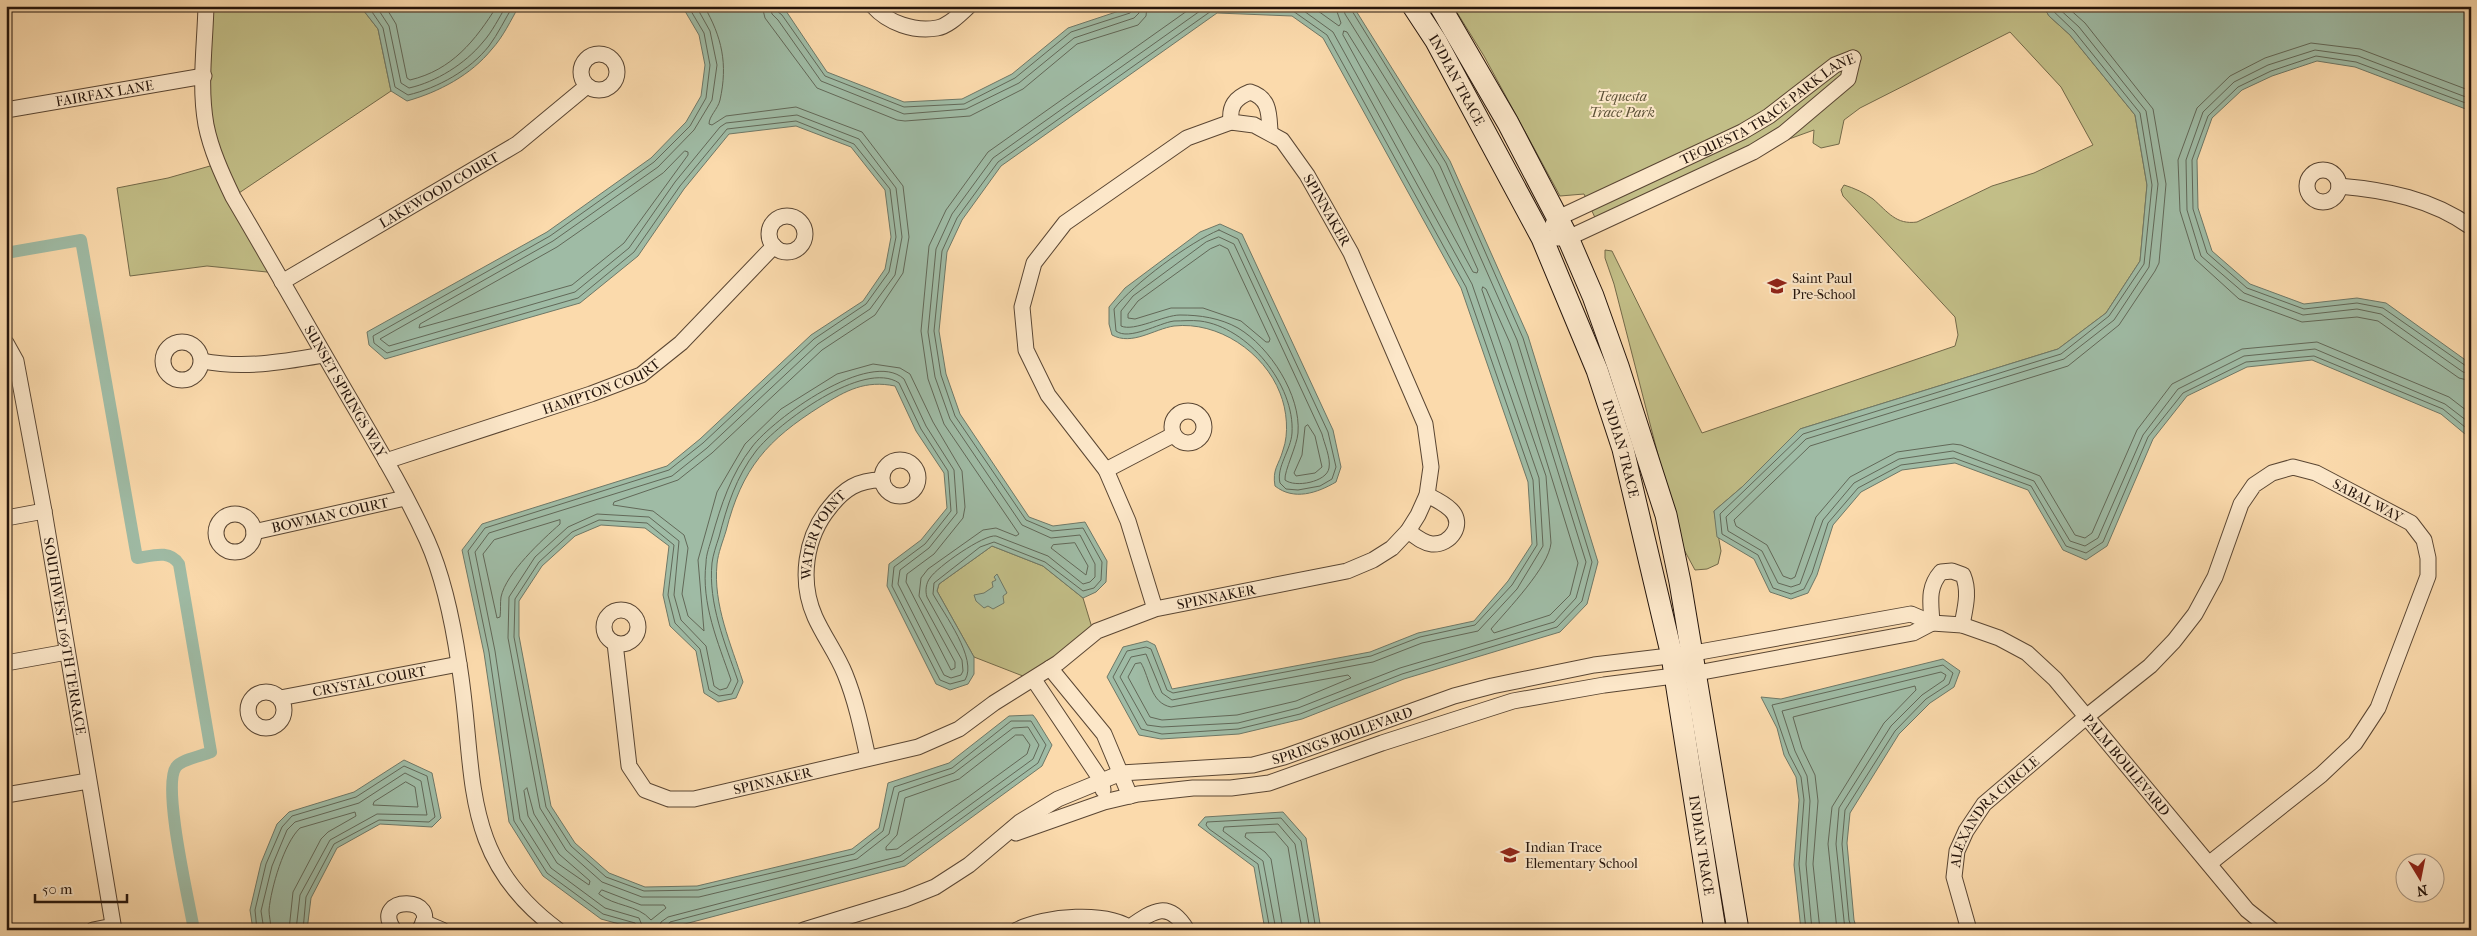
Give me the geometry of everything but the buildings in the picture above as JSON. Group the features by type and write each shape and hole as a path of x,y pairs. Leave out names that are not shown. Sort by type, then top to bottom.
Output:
{"main road":[{"name":"INDIAN TRACE","path":"1414,6 1436,41 1542,238 1597,370 1623,449 1676,676 1715,930"},
{"name":"INDIAN TRACE","path":"1440,6 1508,123 1568,238 1593,296 1666,515 1695,663 1738,930"}],"street":[{"name":"SUNSET SPRINGS WAY","path":"206,6 203,103 206,126 217,164 233,196 386,461 428,542 445,598 460,664 473,786 479,820 494,860 510,886 535,912 558,930"},
{"path":"873,6 888,20 914,28 938,28 956,18 969,6"},
{"name":"TEQUESTA TRACE PARK LANE","path":"1854,58 1848,80 1784,133 1753,152 1568,238 1542,238 1558,218 1742,132 1769,116 1836,65 1854,58"},
{"name":"FAIRFAX LANE","path":"6,110 204,76"},
{"name":"LAKEWOOD COURT","path":"282,282 517,144 587,86"},
{"path":"1231,122 1232,106 1239,97 1250,92 1264,100 1268,111 1270,132"},
{"name":"SPINNAKER","path":"615,643 629,766 644,790 669,799 694,799 918,747 959,729 994,703 1054,666 1097,631 1155,609 1347,571 1373,560 1392,548 1408,531 1427,495 1431,467 1425,424 1351,253 1307,175 1282,140 1254,125 1231,122 1186,138 1065,223 1034,263 1022,307 1026,350 1048,395 1106,470 1131,530 1155,609"},
{"path":"2339,186 2372,189 2416,199 2471,227"},
{"name":"HAMPTON COURT","path":"386,461 591,394 641,375 680,343 774,246"},
{"name":"SOUTHWEST 169TH TERRACE","path":"7,343 16,362 44,511 113,928"},
{"path":"202,361 226,365 267,365 324,355"},
{"path":"1106,470 1173,435"},
{"name":"SABAL WAY","path":"2086,717 2150,666 2174,641 2195,614 2215,577 2241,504 2254,485 2272,473 2293,467 2316,473 2411,523 2424,540 2428,558 2428,576 2378,708 2355,743 2321,775 2210,864"},
{"name":"WATER POINT","path":"868,758 853,693 837,654 815,617 806,582 806,574 808,549 812,535 829,508 848,488 861,482 881,480"},
{"path":"1408,531 1431,544 1444,543 1452,537 1456,528 1456,519 1452,511 1427,495"},
{"name":"BOWMAN COURT","path":"254,532 405,498"},
{"path":"6,518 44,511"},
{"path":"1932,623 1930,592 1933,581 1941,572 1952,571 1963,575 1967,584 1968,593 1962,625"},
{"name":"PALM BOULEVARD","path":"1695,663 1843,624 1911,614 1932,623 1962,625 1984,632 2027,653 2055,679 2210,864 2246,910 2272,930"},
{"name":"PALM BOULEVARD","path":"1695,663 1847,644 1913,633 1932,623"},
{"path":"1843,624 1847,644"},
{"path":"6,663 67,652"},
{"name":"SPRINGS BOULEVARD","path":"804,930 935,887 969,865 1020,822 1043,808 1101,780 1121,773 1253,765 1284,757 1454,696 1594,665 1672,656 1695,663"},
{"name":"SPRINGS BOULEVARD","path":"1003,838 1104,802 1130,796 1192,788 1231,788 1269,783 1428,728 1513,702 1604,685 1676,676 1695,663"},
{"name":"CRYSTAL COURT","path":"280,698 460,664"},
{"path":"1054,666 1104,734 1130,796"},
{"path":"1034,680 1101,780 1104,802"},
{"name":"ALEXANDRA CIRCLE","path":"1969,930 1954,878 1957,851 1966,831 1984,804 2086,717"},
{"path":"6,795 88,781"},
{"path":"394,930 390,916 392,910 401,903 407,902 417,906 421,911 421,926 442,930"},
{"path":"1017,930 1050,918 1092,917 1132,928 1146,915 1159,910 1171,910 1181,919 1187,930"},
{"path":"93,930 113,928"}],"green space":[{"path":"234,6 360,6 378,29 391,91 233,197 277,273 207,266 130,276 117,188 168,178 217,164 206,127 206,14"},
{"name":"Tequesta Trace Park","path":"1453,6 2043,6 2049,16 2070,35 2135,115 2147,185 2140,261 2106,313 2058,349 1800,429 1742,487 1714,511 1721,551 1718,564 1707,569 1695,570 1681,544 1614,284 1605,258 1605,250 1612,251 1702,433 1955,346 1958,335 1955,317 1843,196 1841,190 1844,185 1870,197 1888,213 1903,222 1917,222 1992,186 2034,173 2093,145 2061,87 2010,32 1860,108 1844,120 1839,144 1821,148 1813,143 1814,130 1753,152 1598,224 1584,194 1560,196 1484,56"},
{"path":"992,546 1043,566 1083,598 1093,631 1028,678 974,657 937,591 939,584"}],"water":[{"path":"360,6 519,6 500,39 474,67 464,75 431,93 407,101 391,91 378,29"},
{"path":"682,6 778,6 786,11 827,72 904,102 962,99 1012,74 1068,28 1134,6 1353,6 1450,161 1528,336 1598,562 1587,604 1560,632 1404,679 1302,719 1239,734 1161,739 1139,735 1107,677 1123,647 1147,641 1155,645 1172,689 1370,652 1418,633 1474,621 1508,581 1532,544 1528,482 1461,288 1323,38 1292,16 1217,13 1001,166 962,220 947,252 939,331 946,374 960,414 1029,517 1053,526 1085,522 1107,561 1106,582 1096,592 1083,598 1043,566 992,546 939,584 937,591 974,657 974,674 968,684 950,690 936,684 887,586 889,564 921,540 947,508 944,473 916,431 895,386 874,384 865,385 839,395 786,431 759,458 740,490 719,551 716,579 720,609 743,682 736,698 718,702 704,693 696,651 670,626 663,595 669,546 645,528 601,525 575,536 542,566 519,601 519,636 551,806 575,843 609,873 645,887 697,886 852,849 879,828 888,783 949,763 1009,716 1033,715 1036,719 1052,745 1042,766 905,866 662,930 641,930 601,919 543,876 509,822 484,653 462,550 482,524 667,466 700,439 811,335 863,301 885,269 891,237 885,190 851,147 796,126 729,134 684,189 638,256 580,303 385,359 369,345 367,332 547,232 651,158 686,122 701,96 705,65 699,35"},
{"path":"2043,6 2471,6 2471,111 2355,67 2317,61 2272,76 2242,90 2212,118 2197,160 2198,208 2212,251 2250,284 2304,304 2357,298 2386,303 2471,364 2471,439 2441,414 2312,360 2247,367 2187,396 2153,439 2107,546 2086,560 2063,550 2028,490 1955,463 1902,470 1861,492 1833,525 1817,575 1808,593 1791,599 1770,592 1754,559 1717,537 1714,511 1742,487 1800,429 2058,349 2106,313 2140,261 2147,185 2135,115 2070,35 2049,16"},
{"path":"1220,224 1242,234 1333,430 1341,467 1336,482 1313,492 1306,494 1290,493 1282,491 1275,486 1275,471 1286,437 1284,407 1273,378 1251,352 1223,334 1191,326 1174,326 1127,339 1112,335 1109,324 1109,307 1125,288 1200,232"},
{"path":"997,574 1007,593 1003,596 1004,603 993,609 988,606 984,608 976,601 974,595 984,593 993,587 992,582 996,580 994,577"},
{"path":"1943,659 1960,671 1954,687 1930,703 1899,734 1850,813 1847,843 1854,920 1857,930 1801,930 1794,865 1799,800 1796,777 1784,755 1777,728 1761,697 1781,699"},
{"path":"404,760 432,773 441,818 432,827 380,824 337,848 311,898 307,930 253,930 250,910 261,863 277,824 289,812 354,792"},
{"path":"1283,812 1306,838 1321,930 1265,930 1254,867 1198,825 1205,817"}],"waterway":[{"path":"6,253 81,240 137,558 165,555 175,559 179,564 211,752 179,764 176,767 173,778 174,819 194,930"}],"place":[{"name":"Saint Paul Pre-School","path":"1777,286"},
{"name":"Indian Trace Elementary School","path":"1510,855"}]}
